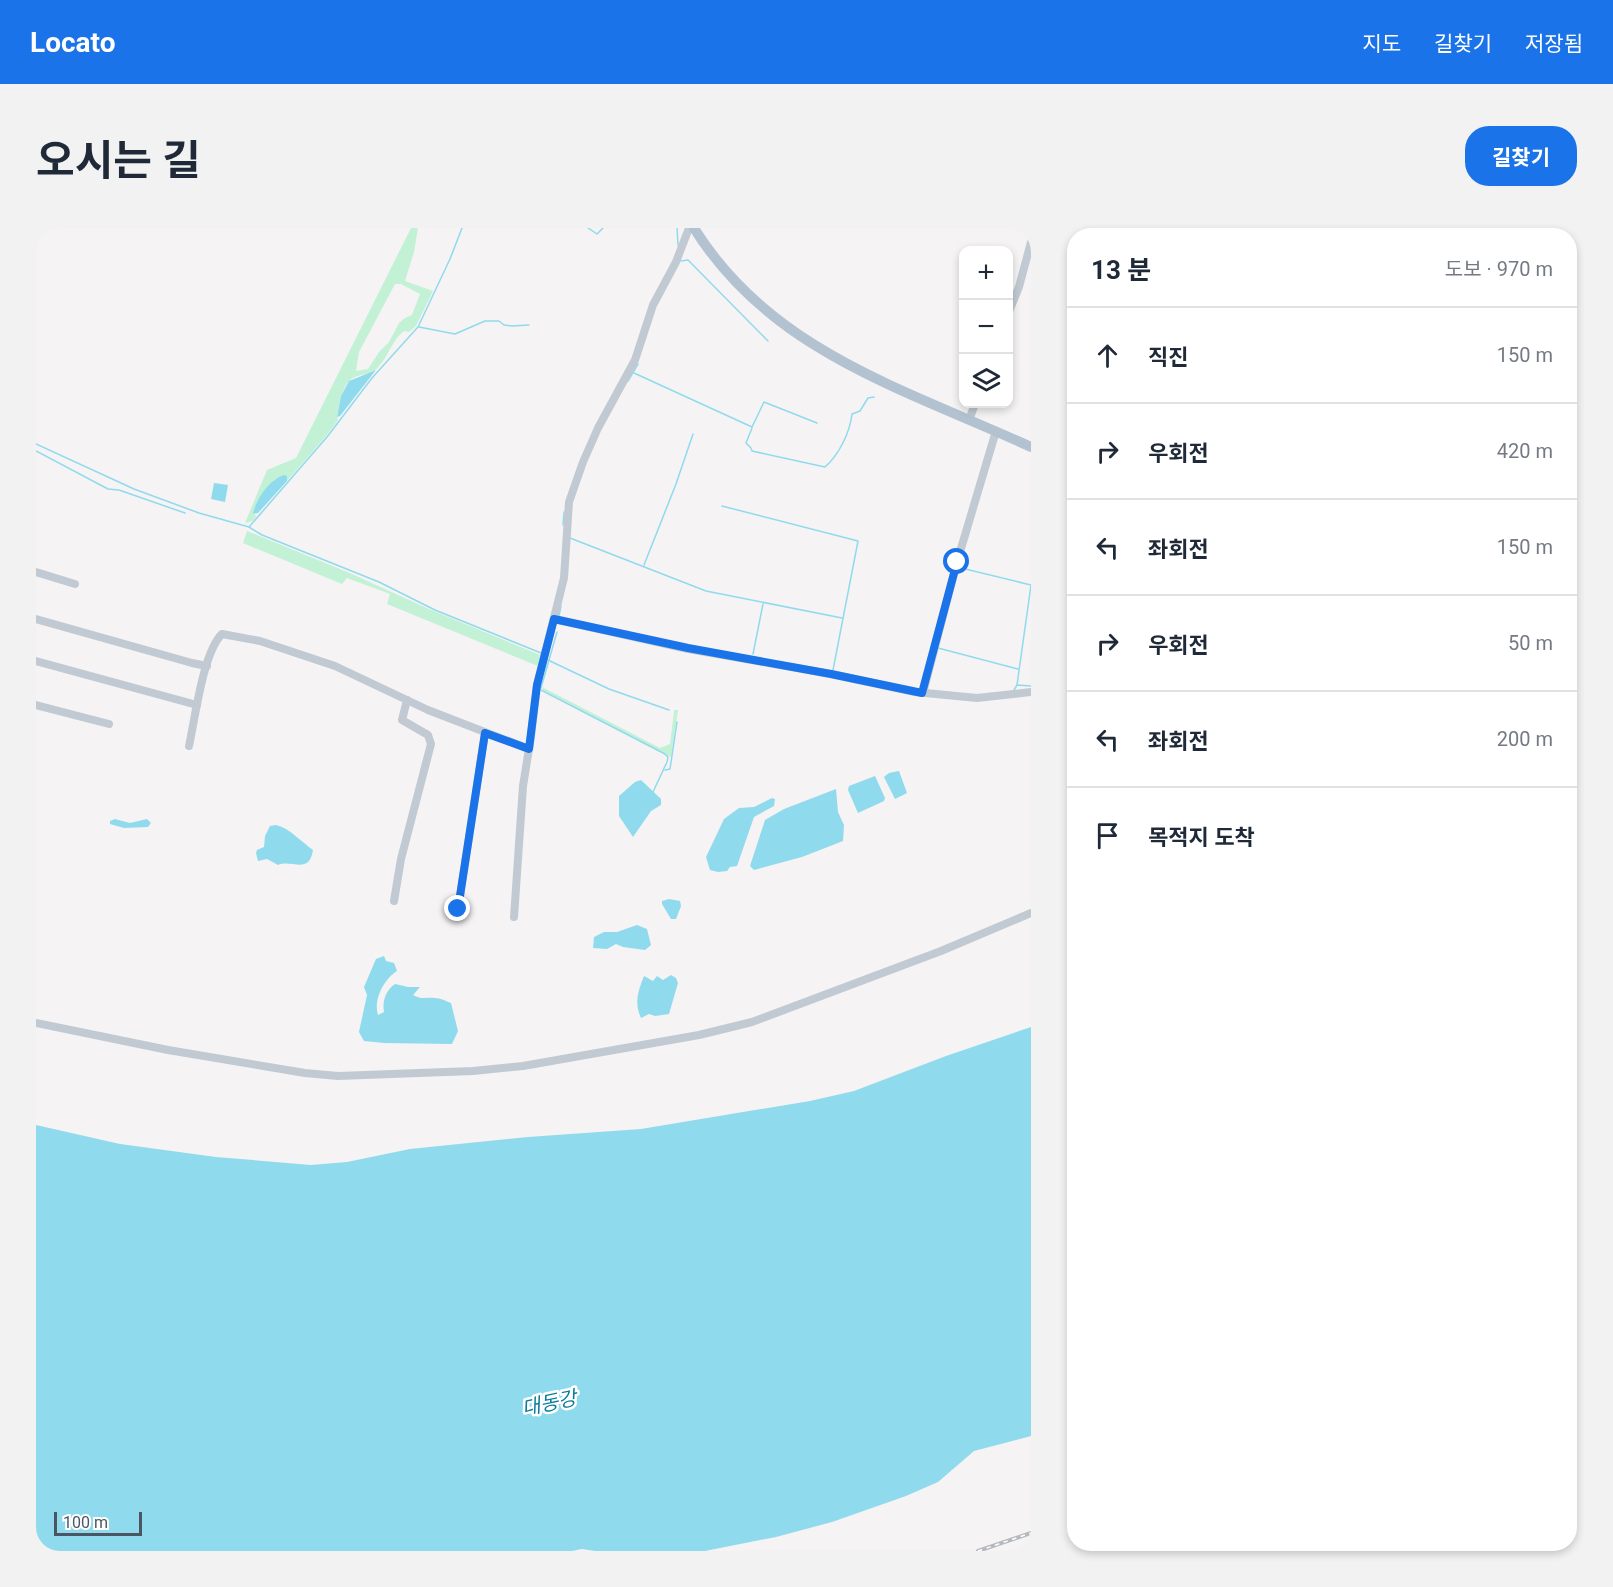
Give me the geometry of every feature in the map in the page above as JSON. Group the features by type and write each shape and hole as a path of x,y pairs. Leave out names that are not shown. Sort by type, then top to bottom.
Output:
{"main road":[{"path":"694,228 728,273 757,303 806,341 843,363 1031,447"}],"street":[{"path":"514,917 522,786 537,685 564,578 568,512 573,490 598,428 635,360 653,305 676,262 689,228"},
{"path":"1013,302 1031,242"},
{"path":"969,420 974,408"},
{"path":"922,693 957,562 996,431"},
{"path":"36,572 63,585 75,584"},
{"path":"36,619 207,666"},
{"path":"554,619 688,648 922,693 977,698 1031,692"},
{"path":"189,746 196,705 207,666 218,638 222,634 230,634 260,641 335,666 407,700 529,749"},
{"path":"36,661 196,705"},
{"path":"394,901 401,859 431,744 428,735 402,720 407,700"},
{"path":"36,705 109,724"},
{"path":"458,909 485,733"},
{"path":"36,1023 168,1050 305,1073 338,1076 473,1071 523,1066 688,1037 752,1022 941,951 1031,913"}],"green space":[{"path":"411,228 418,228 414,252 405,281 433,291 416,326 400,335 376,369 349,381 342,395 338,420 287,481 287,476 265,490 254,515 256,515 255,519 245,523 267,470 296,458","holes":["395,284 401,284 420,294 412,315 399,323 389,342 368,369 356,371 359,352"]},
{"path":"247,531 540,655 538,666 387,604 390,594 347,578 342,584 243,543"},
{"path":"542,687 660,748 670,744 674,710 678,710 671,757 543,690"}],"water":[{"path":"376,370 337,417 341,396 349,381"},
{"path":"287,476 287,481 258,513 253,514 264,491 278,477"},
{"path":"214,483 228,485 225,502 211,499"},
{"path":"899,771 907,793 895,799 884,777 889,773"},
{"path":"875,776 885,798 884,801 858,813 848,790 849,786"},
{"path":"641,780 661,799 661,805 651,811 633,837 619,816 619,796 635,782"},
{"path":"836,789 838,812 844,825 843,841 802,857 754,870 750,866 765,820 784,809"},
{"path":"772,798 775,799 774,806 754,817 737,866 730,867 727,871 710,870 706,857 724,819 739,808 754,807"},
{"path":"115,819 130,823 147,819 151,823 148,827 124,828 110,824 110,821"},
{"path":"276,825 291,832 313,850 308,862 299,865 278,865 267,859 258,861 257,850 264,847 265,836 270,826"},
{"path":"669,899 680,901 681,906 676,919 671,919 662,904 662,901"},
{"path":"637,925 647,929 651,945 645,950 616,944 607,949 593,948 594,937 604,932 617,932"},
{"path":"384,956 386,961 394,963 397,971 381,990 377,1003 378,1015 384,1012 385,996 395,984 420,987 413,995 451,1003 458,1031 452,1044 364,1041 359,1032 367,995 364,987 376,959"},
{"path":"671,975 678,983 669,1014 655,1016 649,1014 641,1018 638,997 644,976 653,981 657,976 663,980"},
{"name":"대동강","path":"1031,1027 1031,1436 974,1451 938,1482 906,1496 832,1522 776,1537 705,1551 582,1549 572,1551 36,1551 36,1125 120,1144 216,1157 311,1165 347,1162 410,1149 641,1129 810,1101 854,1091"}],"waterway":[{"path":"36,444 134,489 199,513 249,527 327,437 372,378 418,327 462,228"},
{"path":"588,228 597,234 603,228"},
{"path":"677,228 678,245"},
{"path":"681,261 688,260 768,341"},
{"path":"419,327 455,334 485,321 499,321 504,325 512,326 529,325"},
{"path":"628,381 638,364"},
{"path":"634,373 752,427 764,402 817,423"},
{"path":"752,428 746,443 752,451 825,467 843,443 852,414 860,411 868,398 874,397"},
{"path":"644,565 693,434"},
{"path":"36,451 108,489 119,490 185,513"},
{"path":"722,506 858,541 833,670"},
{"path":"563,525 564,512"},
{"path":"249,527 262,535 379,582 435,610 541,653"},
{"path":"570,538 706,591 842,618"},
{"path":"959,569 1031,585 1017,685"},
{"path":"753,654 763,604"},
{"path":"559,616 561,606"},
{"path":"541,688 557,632"},
{"path":"938,648 1018,669"},
{"path":"548,660 609,689 669,710"},
{"path":"1014,690 1017,685 1031,686"},
{"path":"541,690 665,754 668,757 667,762 653,792"},
{"path":"665,770 670,769 677,722"}],"railway":[{"path":"978,1551 1031,1533"}],"route":[{"path":"458,909 485,733 529,749 537,685 554,619 688,648 922,693 957,562"}]}
